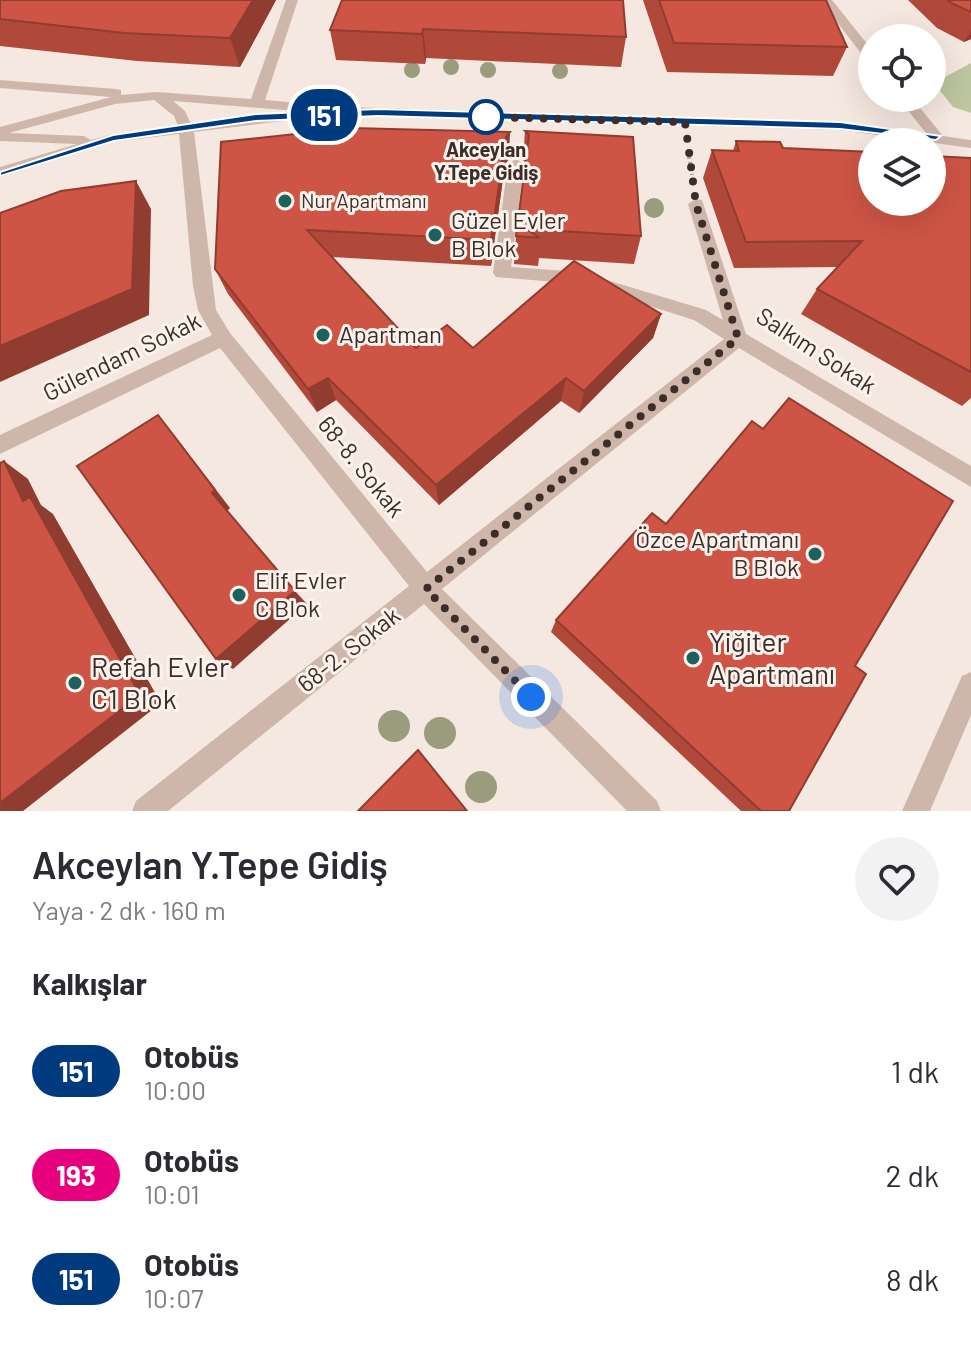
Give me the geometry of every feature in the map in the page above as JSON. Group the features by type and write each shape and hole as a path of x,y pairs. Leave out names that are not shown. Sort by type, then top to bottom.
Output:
{"street":[{"path":"257,103 292,0"},
{"path":"826,0 858,40"},
{"path":"0,84 378,113 859,128"},
{"path":"0,134 100,103 156,96 180,114 186,128"},
{"path":"916,112 929,128"},
{"path":"0,134 47,140 113,138 256,118 378,113"},
{"name":"68-8. Sokak","path":"186,128 202,286 207,310 223,338 426,589 647,811"},
{"path":"0,172 113,138"},
{"path":"946,138 971,144"},
{"path":"516,164 502,273 580,278 700,315 738,338"},
{"name":"Salkım Sokak","path":"696,204 738,338 971,477"},
{"name":"Gülendam Sokak","path":"0,445 223,338"},
{"name":"68-2. Sokak","path":"146,811 738,338"},
{"path":"916,811 971,685"}],"path":[{"path":"685,122 696,204"}],"green space":[{"path":"971,63 971,113 953,107 946,98 946,77"}],"building":[{"path":"0,0 253,0 230,38 124,33 0,19"},
{"path":"342,0 623,0 626,37 423,29 422,34 330,30"},
{"path":"659,0 826,0 847,47 674,43"},
{"path":"948,0 971,0 971,12 951,3"},
{"path":"351,128 510,132 506,137 491,240 307,230 416,348 447,325 473,348 574,261 661,314 584,391 566,378 436,485 328,378 308,389 215,269 221,142"},
{"path":"525,131 633,137 641,236 526,229 540,238 516,236 529,135"},
{"path":"736,141 780,142 783,148 858,151 858,216 946,216 946,157 971,158 971,372 817,289 862,241 746,242 712,150 739,151"},
{"path":"136,181 132,289 0,346 0,213 61,191"},
{"path":"789,398 953,501 855,666 866,674 789,811 761,811 556,620 652,513 666,524 752,421 763,429"},
{"path":"158,415 215,490 212,493 295,591 216,659 77,466"},
{"name":"Refah Evler C1 Blok","path":"4,461 23,501 30,497 140,695 0,803 0,463"},
{"path":"418,750 467,811 358,811"}],"bus line":[{"name":"151","path":"0,172 113,138 256,118 378,113 859,128"}],"place":[{"name":"Akceylan Y.Tepe Gidiş","path":"486,117"},
{"name":"Nur Apartmanı","path":"285,201"},
{"name":"Güzel Evler B Blok","path":"435,235"},
{"name":"Apartman","path":"323,335"},
{"name":"Özce Apartmanı B Blok","path":"815,554"},
{"name":"Elif Evler C Blok","path":"239,595"},
{"name":"Yiğiter Apartmanı","path":"693,658"},
{"name":"Refah Evler C1 Blok","path":"75,683"}],"route":[{"path":"486,117 685,122 696,204 738,338 426,589 531,697"}]}
